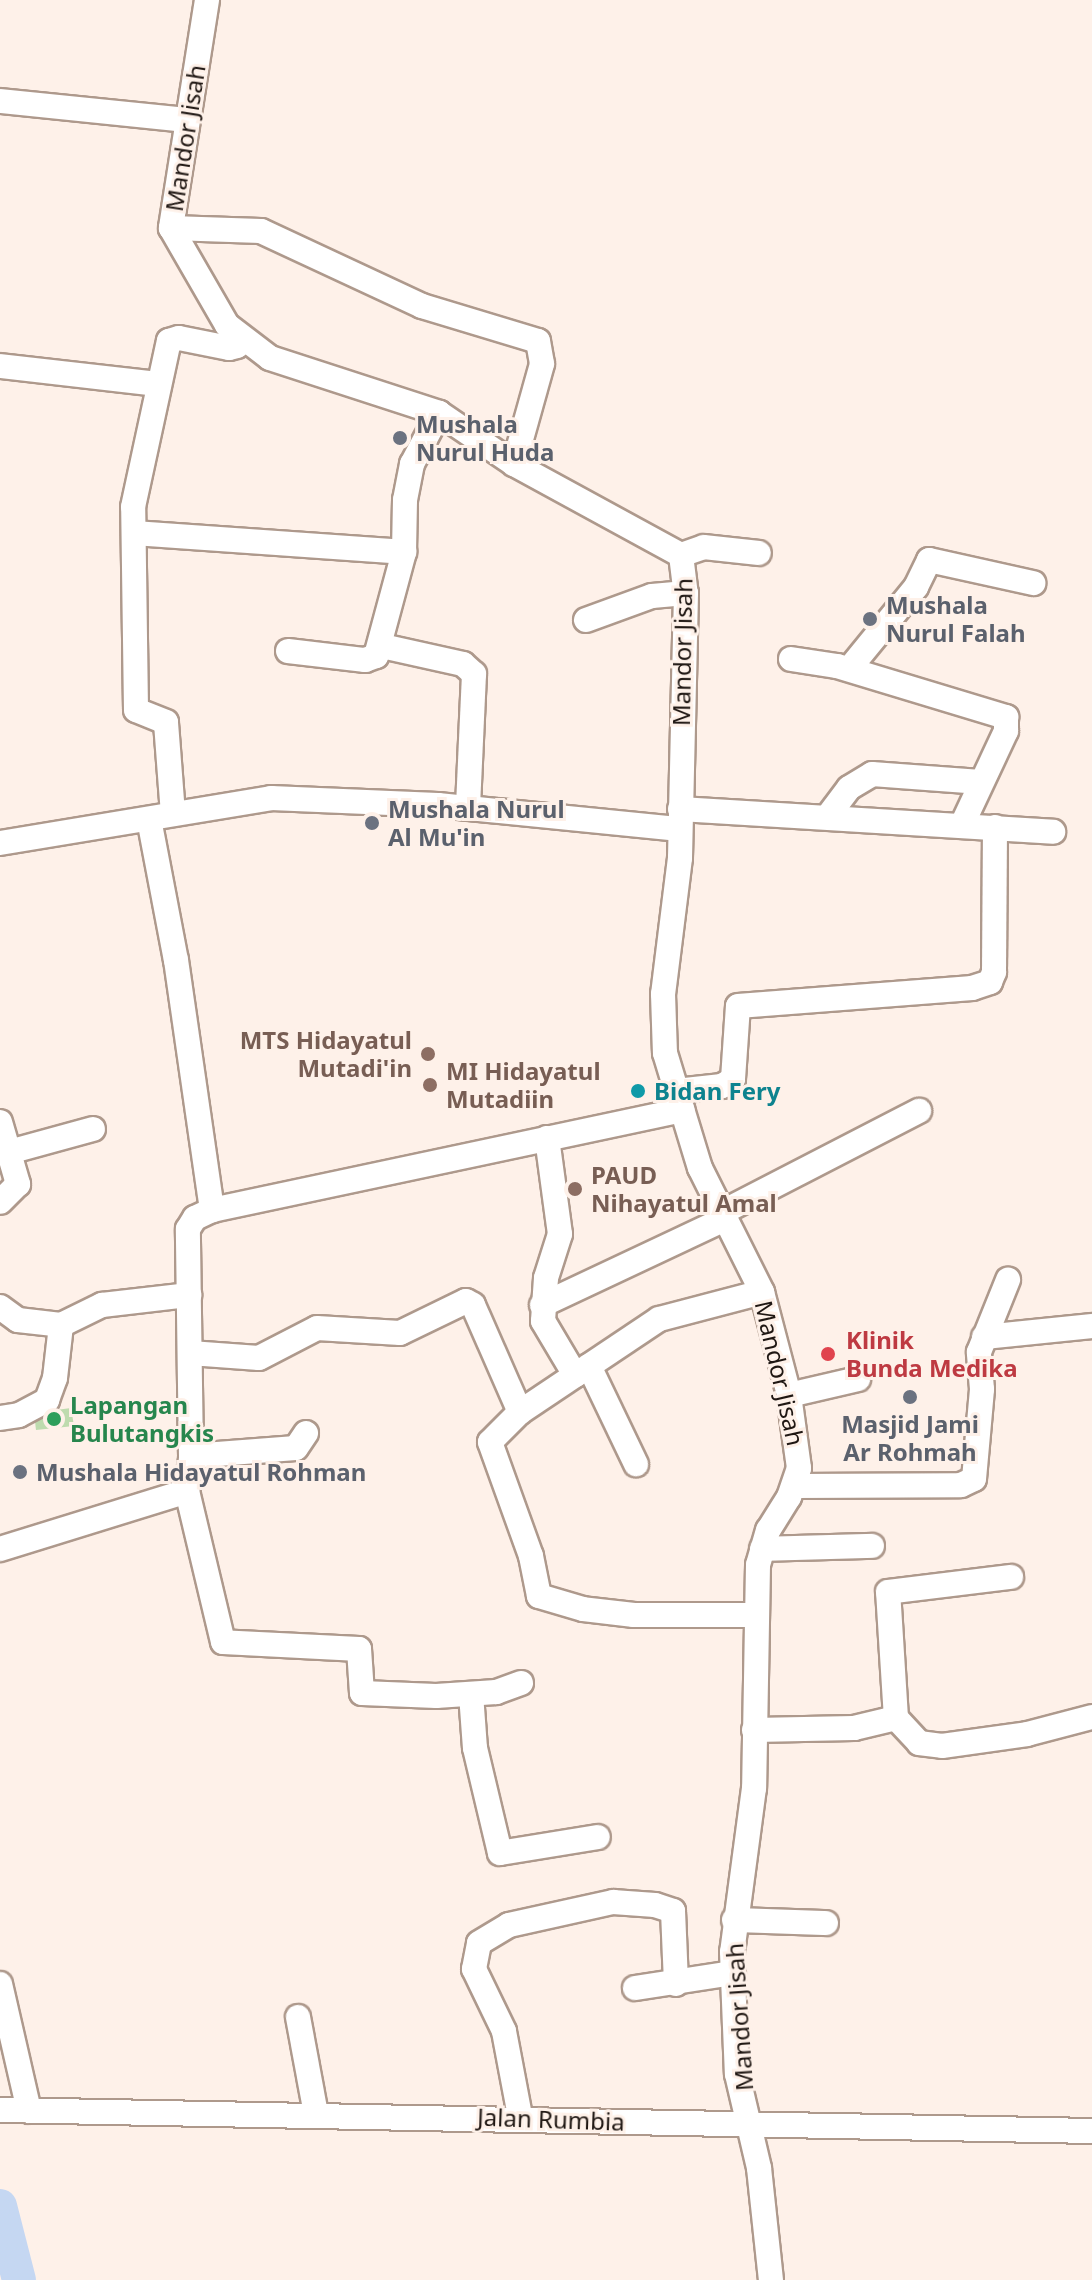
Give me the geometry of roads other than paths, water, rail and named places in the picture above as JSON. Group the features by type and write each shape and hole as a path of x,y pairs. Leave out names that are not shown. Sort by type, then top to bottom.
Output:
{"street":[{"name":"Mandor Jisah","path":"207,0 171,228 202,288 238,337 283,363 385,391 439,413 514,464 681,555 686,593 680,819 663,1014 665,1053 700,1168 762,1292 789,1395 799,1468 795,1486 762,1549 755,1615 752,1821 734,1920 737,2074 752,2126 771,2280"},
{"path":"0,101 187,120"},
{"path":"171,228 261,231 422,306 538,341 542,364 514,464"},
{"path":"212,1210 176,960 161,816 166,722 136,710 133,507 159,384 173,338 229,348 237,346 238,337"},
{"path":"0,366 159,384"},
{"path":"288,651 365,660 375,657 382,646 404,552 412,464 439,413"},
{"path":"135,533 404,552"},
{"path":"681,555 704,547 759,553"},
{"path":"849,669 916,587 929,560 1033,583"},
{"path":"586,620 652,596 686,593"},
{"path":"382,646 463,664 474,674 468,808"},
{"path":"791,659 849,669 1006,717 1006,731 962,825"},
{"path":"828,816 849,788 872,774 981,782"},
{"path":"0,843 271,798 680,819 828,816 1053,832"},
{"path":"521,1683 471,1694 362,1693 359,1649 226,1644 187,1491 191,1456 188,1229 195,1218 212,1210 547,1138 722,1086 733,1079 736,1006 972,988 990,982 995,827"},
{"path":"542,1305 723,1216 919,1111"},
{"path":"0,1122 18,1184 0,1202"},
{"path":"9,1152 93,1129"},
{"path":"547,1138 560,1234 542,1305 551,1339 582,1370 636,1464"},
{"path":"795,1486 961,1485 977,1473 984,1337 1008,1280"},
{"path":"755,1615 634,1615 583,1609 539,1596 531,1556 490,1453 493,1436 520,1412 659,1319 762,1292"},
{"path":"0,1307 18,1320 61,1325 102,1305 189,1295"},
{"path":"190,1353 259,1358 317,1328 400,1333 466,1301 473,1305 520,1412"},
{"path":"0,1418 19,1415 47,1400 61,1325"},
{"path":"984,1337 1092,1326"},
{"path":"789,1395 858,1379"},
{"path":"191,1456 296,1448 306,1433"},
{"path":"0,1549 187,1491"},
{"path":"762,1549 872,1546"},
{"path":"1011,1577 888,1592 896,1718 919,1743 942,1746 1027,1734 1092,1717"},
{"path":"471,1694 475,1748 500,1853 598,1837"},
{"path":"754,1730 854,1728 896,1718"},
{"path":"520,2116 504,2031 474,1969 479,1943 509,1925 599,1905 655,1905 673,1911 676,1984"},
{"path":"734,1920 826,1923"},
{"path":"635,1988 733,1973"},
{"path":"0,1984 13,2111"},
{"path":"298,2017 316,2114"},
{"name":"Jalan Rumbia","path":"13,2111 520,2116 752,2126 1092,2131"}],"waterway":[{"path":"0,2206 19,2280"}],"place":[{"name":"Mushala Nurul Huda","path":"400,438"},
{"name":"Mushala Nurul Falah","path":"870,619"},
{"name":"Mushala Nurul Al Mu'in","path":"372,823"},
{"name":"MTS Hidayatul Mutadi'in","path":"428,1054"},
{"name":"MI Hidayatul Mutadiin","path":"430,1085"},
{"name":"Bidan Fery","path":"638,1091"},
{"name":"PAUD Nihayatul Amal","path":"575,1189"},
{"name":"Klinik Bunda Medika","path":"828,1354"},
{"name":"Masjid Jami Ar Rohmah","path":"910,1397"},
{"name":"Lapangan Bulutangkis","path":"54,1419"},
{"name":"Mushala Hidayatul Rohman","path":"20,1472"}]}
